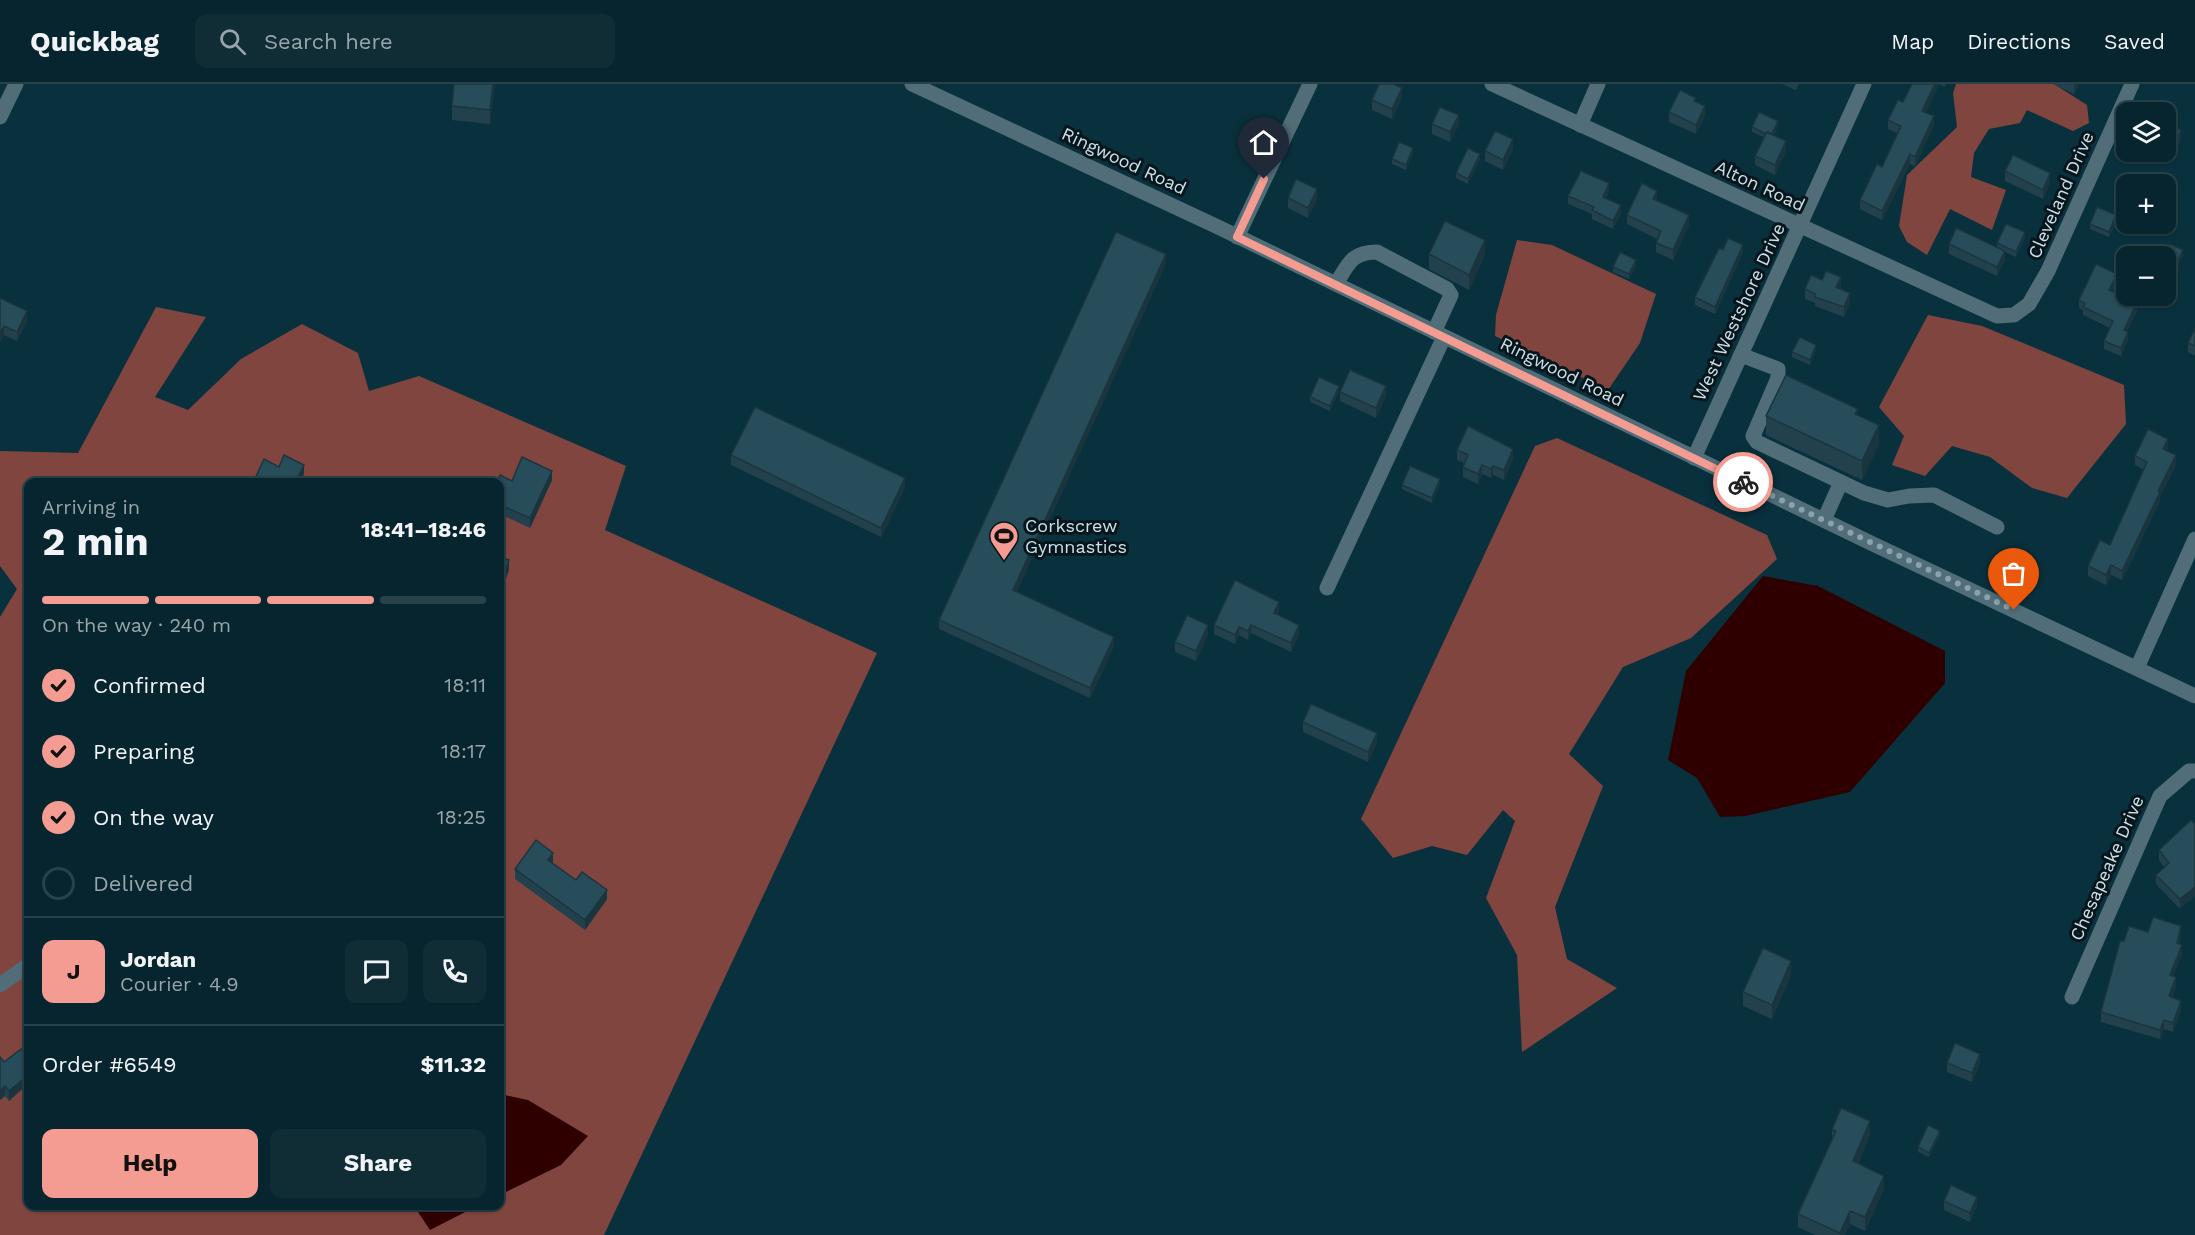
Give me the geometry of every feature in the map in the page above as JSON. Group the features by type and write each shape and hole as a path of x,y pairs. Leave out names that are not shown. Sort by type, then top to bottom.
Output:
{"street":[{"path":"0,117 16,84"},
{"name":"Ringwood Road","path":"912,84 1336,284 1694,458 2195,696"},
{"path":"1237,237 1310,84"},
{"name":"Alton Road","path":"1492,84 1997,316 2014,315"},
{"path":"1580,125 1598,84"},
{"name":"West Westshore Drive","path":"1694,458 1864,84"},
{"name":"Cleveland Drive","path":"2014,315 2029,304 2048,271 2132,84"},
{"path":"1327,588 1439,335 1451,295 1447,289 1377,252 1366,252 1354,256 1336,284"},
{"path":"1740,355 1778,369 1778,378 1754,436 1757,442 1864,493 1888,500 1934,495 1997,527"},
{"path":"1824,520 1841,482"},
{"path":"2137,668 2195,539"},
{"name":"Chesapeake Drive","path":"2072,997 2160,796 2189,771 2195,771"},
{"path":"0,984 24,968"}],"shaded area":[{"path":"1956,84 2054,84 2087,105 2089,123 2073,131 2027,110 2020,123 1989,129 1974,153 1971,177 2006,190 1992,230 1950,209 1927,255 1907,242 1899,226 1907,175 1957,127 1953,93"},
{"path":"1517,240 1552,245 1656,294 1640,343 1608,390 1495,336 1496,315"},
{"path":"156,307 206,317 155,397 188,410 241,359 302,324 358,353 369,391 419,376 626,466 605,530 877,653 604,1235 0,1235 0,617 17,589 0,566 0,451 78,453"},
{"path":"1928,315 1982,326 2124,385 2126,424 2067,498 2032,488 1990,457 1952,446 1925,476 1892,465 1904,436 1879,407"},
{"path":"1557,438 1767,535 1777,559 1691,638 1623,667 1569,754 1603,786 1555,907 1567,959 1617,988 1522,1052 1517,955 1486,898 1515,821 1503,810 1467,855 1432,846 1393,858 1361,819 1535,446"},
{"path":"1763,576 1818,586 1945,651 1945,683 1850,792 1745,816 1720,817 1697,778 1668,760 1686,671"},
{"path":"504,1095 528,1100 588,1136 561,1165 504,1193"},
{"path":"417,1210 469,1210 430,1230"}],"building":[{"path":"454,84 493,84 490,110 452,106"},
{"path":"1379,84 1393,84 1402,88 1392,109 1372,100"},
{"path":"1912,84 1935,84 1922,111 1934,116 1915,157 1910,154 1882,211 1860,200 1877,164 1882,167 1901,126 1888,120 1898,100 1903,102"},
{"path":"1680,90 1696,98 1694,101 1705,106 1696,125 1669,112"},
{"path":"1440,107 1459,115 1450,132 1432,124"},
{"path":"1759,112 1778,121 1772,134 1767,132 1766,134 1752,127"},
{"path":"2176,128 2181,130 2176,142"},
{"path":"1495,131 1513,139 1503,160 1485,151"},
{"path":"1767,132 1786,141 1775,165 1755,156"},
{"path":"1399,142 1413,148 1406,165 1392,159"},
{"path":"1468,148 1480,154 1468,179 1456,173"},
{"path":"2013,155 2050,173 2043,190 2005,171"},
{"path":"1581,171 1609,183 1603,197 1621,205 1613,221 1592,210 1594,207 1568,196"},
{"path":"1296,179 1317,189 1308,208 1288,198"},
{"path":"1642,183 1657,191 1653,199 1689,215 1673,250 1656,243 1661,231 1627,215"},
{"path":"2097,207 2116,215 2109,232 2090,224"},
{"path":"1445,221 1485,240 1469,275 1429,254"},
{"path":"2006,224 2025,232 2016,252 1997,243"},
{"path":"1956,228 2005,251 1997,267 1949,244"},
{"path":"1116,232 1166,254 1013,590 1114,637 1090,688 939,620"},
{"path":"1728,238 1743,245 1715,307 1695,297 1719,248 1723,250"},
{"path":"2176,247 2183,250 2176,263"},
{"path":"1620,252 1636,260 1629,274 1613,267"},
{"path":"2096,264 2116,274 2109,290 2116,293 2116,306 2135,306 2124,330 2128,332 2121,348 2104,341 2113,321 2083,307 2085,303 2079,300"},
{"path":"1826,271 1841,277 1836,287 1850,293 1844,307 1815,297 1815,294 1805,289 1811,275 1822,280"},
{"path":"0,298 27,311 17,332 4,326 0,333"},
{"path":"2195,328 2195,346 2188,343"},
{"path":"1800,337 1816,345 1810,360 1792,352"},
{"path":"1350,370 1386,386 1376,408 1340,392"},
{"path":"1786,375 1858,409 1855,414 1879,425 1862,461 1766,416"},
{"path":"1319,377 1339,386 1330,406 1310,397"},
{"path":"755,407 905,478 881,528 731,455"},
{"path":"1468,426 1513,449 1504,470 1493,466 1491,469 1482,465 1478,474 1463,467 1468,455 1457,450"},
{"path":"2148,429 2168,439 2163,449 2176,455 2122,571 2111,565 2106,575 2088,566 2100,540 2110,545 2147,462 2135,456"},
{"path":"284,455 304,465 298,478 255,478 264,459 279,467"},
{"path":"522,457 552,471 530,518 504,507 504,478 499,478 500,475 512,481"},
{"path":"1410,466 1440,479 1432,498 1402,485"},
{"path":"504,558 509,560 504,575"},
{"path":"1235,580 1279,602 1274,613 1299,625 1291,643 1251,625 1248,631 1239,627 1235,635 1214,625"},
{"path":"1187,615 1208,625 1196,651 1175,642"},
{"path":"1311,704 1377,733 1368,752 1303,722"},
{"path":"2191,820 2195,824 2195,887 2180,899 2156,875 2169,863 2159,850"},
{"path":"536,840 553,853 548,860 576,880 582,872 607,890 585,920 515,869"},
{"path":"2153,917 2181,926 2177,943 2182,945 2170,975 2176,977 2169,996 2181,1001 2173,1023 2164,1020 2160,1030 2101,1012 2120,941 2124,941 2129,926 2148,932"},
{"path":"1763,948 1791,961 1772,1005 1743,992"},
{"path":"1955,1043 1980,1054 1972,1073 1947,1063"},
{"path":"21,1049 24,1053 24,1078 9,1091 5,1086 0,1091 0,1057 4,1062"},
{"path":"1841,1108 1870,1121 1853,1161 1884,1176 1865,1217 1850,1211 1840,1233 1798,1214 1836,1131 1832,1130"},
{"path":"1928,1125 1940,1131 1929,1153 1918,1147"},
{"path":"1951,1185 1977,1197 1970,1213 1944,1201"}],"way so far":[{"path":"1743,482 2014,610"}],"place":[{"name":"Corkscrew Gymnastics","path":"1004,562"}],"route":[{"path":"1264,179 1237,237 1743,482"}]}
